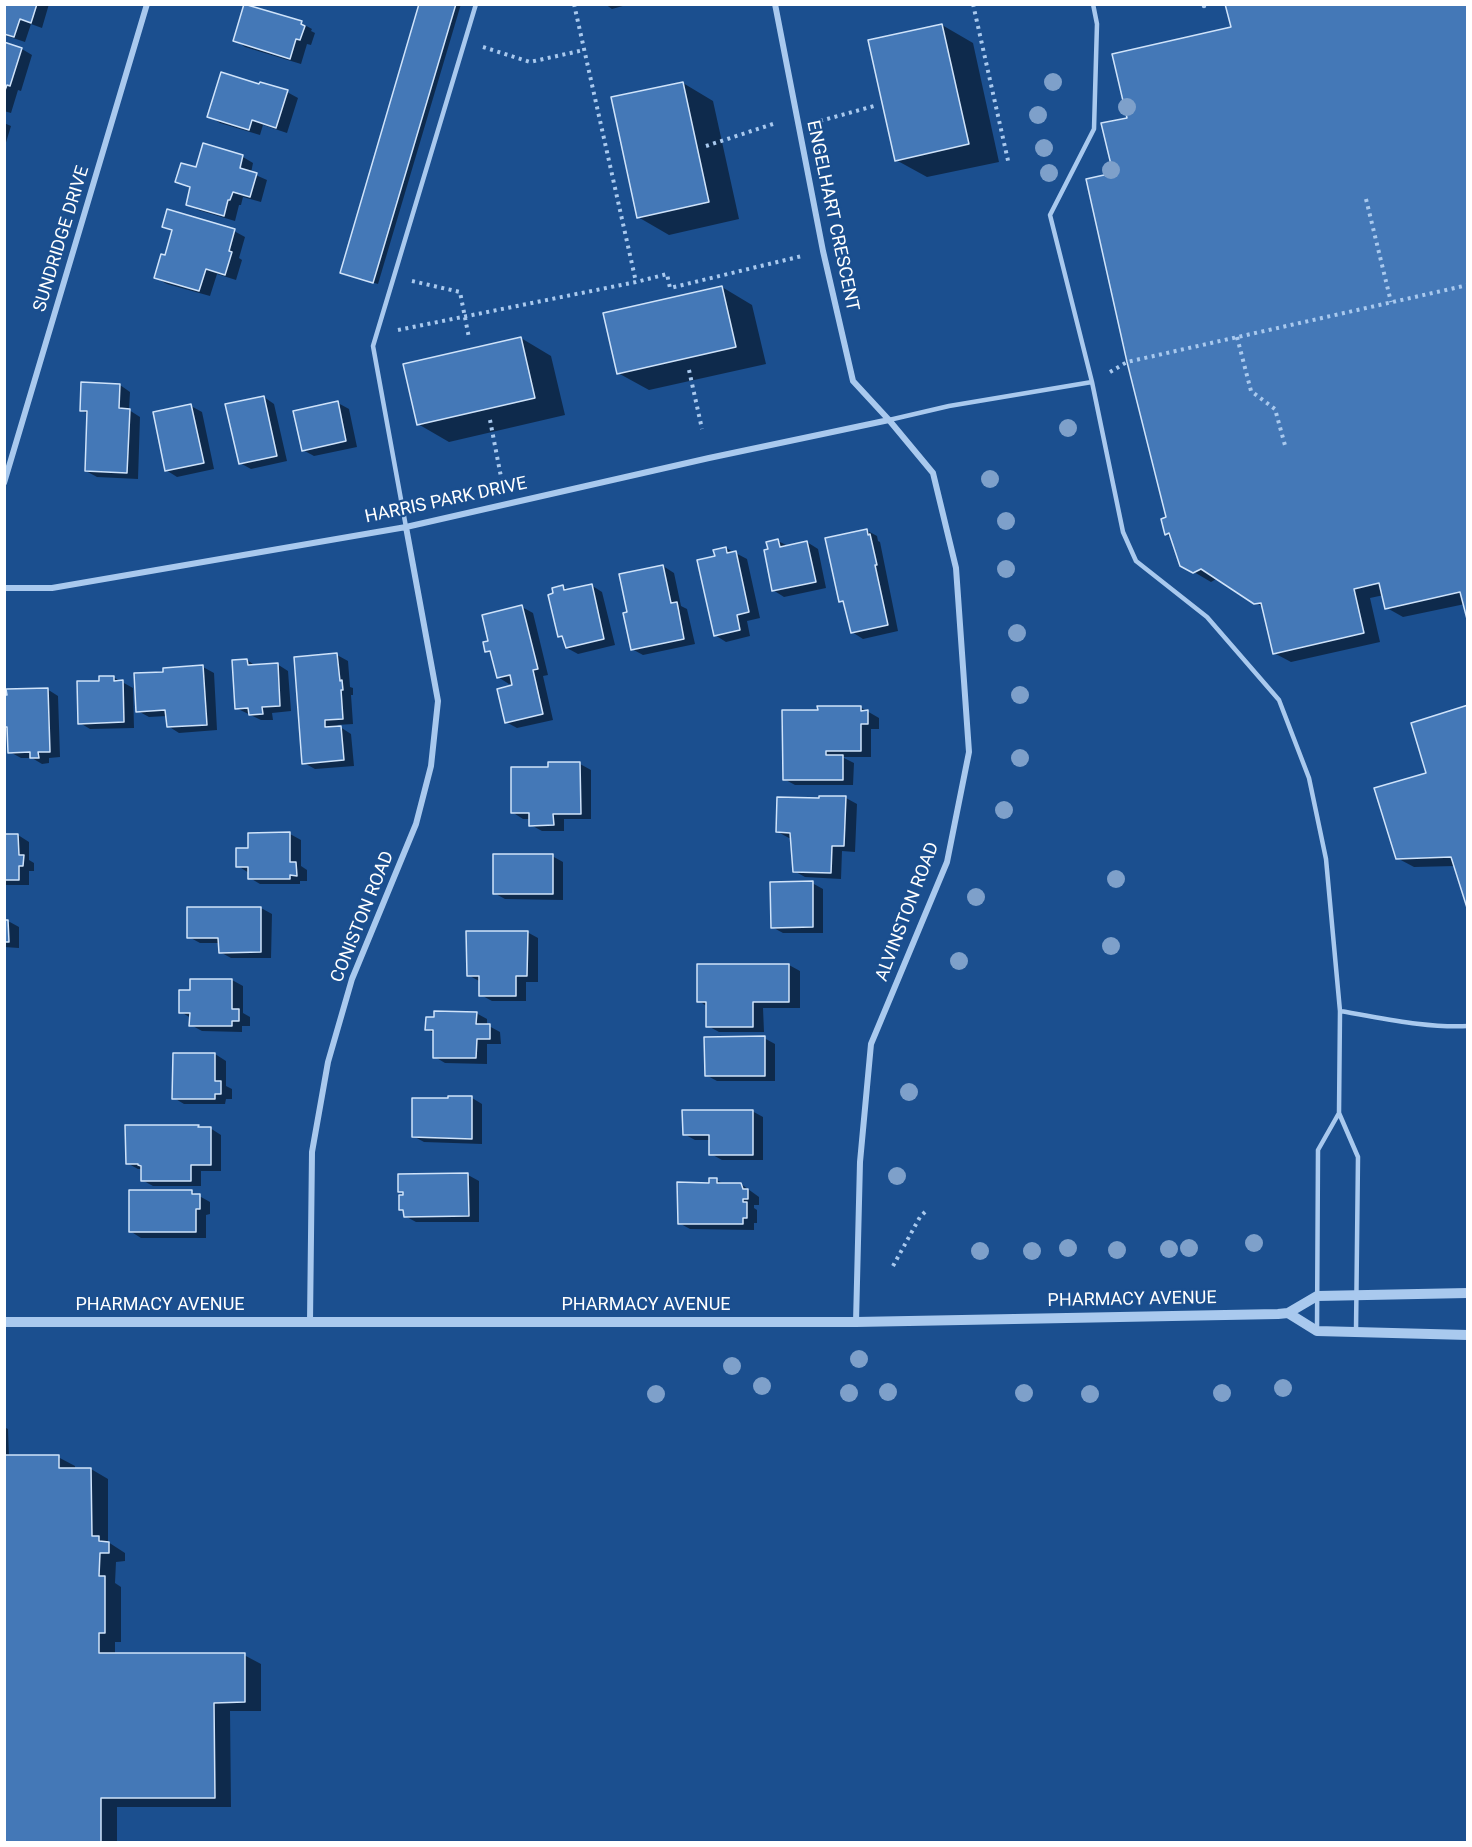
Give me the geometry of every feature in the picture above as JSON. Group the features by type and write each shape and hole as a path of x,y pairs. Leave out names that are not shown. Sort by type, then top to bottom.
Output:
{"street":[{"name":"SUNDRIDGE DRIVE","path":"4,483 147,4"},
{"name":"ENGELHART CRESCENT","path":"775,4 823,251 853,381 889,420"},
{"name":"HARRIS PARK DRIVE","path":"4,588 52,588 406,527 709,458 889,420"},
{"name":"ALVINSTON ROAD","path":"856,1322 860,1162 871,1044 947,862 969,752 956,568 933,473 889,420"},
{"name":"CONISTON ROAD","path":"310,1321 312,1152 328,1062 352,979 416,824 431,766 438,700 406,527"},
{"name":"PHARMACY AVENUE","path":"4,1322 856,1322 1288,1313 1317,1296 1467,1293"},
{"path":"1288,1313 1317,1330 1467,1335"}],"lane":[{"path":"406,527 373,346 476,4"},
{"path":"1093,4 1097,24 1094,129 1050,215 1092,382 1123,532 1136,561 1207,617 1280,700 1309,778 1326,859 1340,1011 1339,1113 1358,1157 1356,1332"},
{"path":"889,420 949,406 1092,382"},
{"path":"1340,1011 1415,1025 1444,1028 1467,1026"},
{"path":"1317,1330 1318,1150 1339,1113"}],"path":[{"path":"573,4 636,282"},
{"path":"973,4 1009,165"},
{"path":"465,42 530,62 584,50"},
{"path":"799,127 874,106"},
{"path":"706,146 796,116"},
{"path":"609,164 616,162"},
{"path":"1366,199 1391,302"},
{"path":"377,335 667,274 670,288 823,251"},
{"path":"394,277 460,292 469,338"},
{"path":"1092,382 1127,362 1467,285"},
{"path":"1237,337 1251,391 1275,409 1286,449"},
{"path":"689,370 702,429"},
{"path":"490,420 502,482"},
{"path":"893,1266 920,1217 927,1210"}],"building":[{"path":"4,4 37,4 31,23 20,19 14,37 4,34"},
{"path":"244,4 302,21 301,24 305,26 300,40 296,39 290,59 233,41"},
{"path":"419,4 456,4 373,283 340,273"},
{"path":"1225,4 1468,4 1468,623 1460,592 1385,609 1379,583 1354,589 1364,633 1273,654 1261,603 1254,604 1201,569 1193,573 1180,566 1169,533 1165,535 1161,519 1166,517 1127,362 1086,179 1113,173 1101,123 1127,118 1112,54 1231,27"},
{"path":"942,24 969,144 895,161 868,40"},
{"path":"4,42 22,48 10,86 7,85 4,93"},
{"path":"221,72 288,90 276,128 252,120 249,130 207,117"},
{"path":"683,82 709,202 637,218 611,97"},
{"path":"203,143 243,155 240,168 257,173 250,197 233,192 228,200 224,216 186,205 190,187 175,182 181,163 196,167"},
{"path":"167,209 235,229 229,251 232,252 225,275 206,269 199,291 154,278 161,254 165,255 172,230 162,227"},
{"path":"722,286 736,347 617,374 603,313"},
{"path":"521,337 535,398 417,425 403,364"},
{"path":"81,382 120,384 119,408 130,409 127,473 85,471 87,411 80,411"},
{"path":"264,396 277,456 239,464 225,404"},
{"path":"338,401 346,441 302,451 293,411"},
{"path":"191,404 204,463 165,471 153,412"},
{"path":"867,529 877,565 875,565 888,625 851,633 843,601 839,602 825,538"},
{"path":"778,539 780,547 807,541 816,582 772,591 764,550 768,549 766,542"},
{"path":"726,547 727,553 736,551 749,612 737,615 740,630 714,636 697,560 715,556 713,550"},
{"path":"663,565 671,603 677,602 684,639 631,650 623,613 627,612 619,574"},
{"path":"592,584 604,639 566,648 562,636 558,637 548,595 553,593 552,588 563,585 564,590"},
{"path":"522,605 538,669 533,670 543,714 505,723 497,689 512,685 510,675 497,678 490,651 485,652 483,642 488,641 482,615"},
{"path":"337,653 343,690 341,690 343,719 325,720 325,727 341,726 344,760 302,764 294,657"},
{"path":"247,659 248,665 278,663 280,706 262,707 263,714 249,715 248,708 235,709 232,660"},
{"path":"203,665 207,725 167,727 165,710 136,712 134,673 163,672 163,668"},
{"path":"99,676 114,676 114,681 123,680 124,722 78,724 77,681 99,681"},
{"path":"48,688 50,752 38,752 39,758 30,758 30,752 8,753 7,727 4,727 6,689"},
{"path":"1468,705 1468,911 1451,857 1396,859 1374,788 1426,773 1411,723"},
{"path":"817,706 861,706 861,711 868,710 868,724 861,724 861,751 826,751 826,755 843,755 843,780 783,780 782,710 818,710"},
{"path":"548,762 580,762 581,814 553,814 554,825 529,826 529,813 511,813 511,767 548,767"},
{"path":"819,796 846,796 844,846 832,846 831,873 793,872 790,833 776,832 777,797 819,798"},
{"path":"290,832 290,862 296,862 297,876 290,875 290,879 248,879 248,867 236,867 236,848 248,848 248,833"},
{"path":"4,834 18,834 19,855 24,855 23,866 19,866 19,880 4,880"},
{"path":"493,854 553,854 553,894 493,894"},
{"path":"813,881 813,927 771,928 770,882"},
{"path":"187,907 261,907 261,952 219,953 218,938 187,938"},
{"path":"4,920 8,920 9,942 4,942"},
{"path":"466,931 528,931 527,976 516,976 516,996 479,996 479,976 467,976"},
{"path":"697,964 789,964 789,1002 753,1002 753,1027 706,1027 706,1002 697,1002"},
{"path":"190,979 232,979 232,1009 239,1009 239,1021 232,1021 232,1026 189,1026 190,1013 179,1013 179,990 190,990"},
{"path":"434,1011 477,1012 476,1024 490,1024 490,1039 477,1039 476,1058 433,1058 433,1030 425,1030 426,1017 434,1017"},
{"path":"765,1036 765,1076 705,1076 704,1037"},
{"path":"173,1053 215,1053 215,1081 221,1081 221,1094 215,1094 215,1099 172,1099"},
{"path":"448,1096 472,1096 472,1139 412,1137 412,1098 448,1098"},
{"path":"682,1110 753,1110 753,1155 709,1155 709,1135 683,1135"},
{"path":"125,1125 211,1127 211,1165 191,1165 191,1181 141,1181 141,1166 126,1164"},
{"path":"468,1173 469,1216 404,1217 403,1210 399,1210 399,1195 403,1195 403,1192 398,1192 398,1174"},
{"path":"709,1178 717,1178 717,1183 741,1183 743,1189 748,1189 748,1199 743,1199 743,1202 747,1202 747,1218 743,1218 743,1224 678,1224 677,1182 709,1183"},
{"path":"129,1190 192,1190 192,1194 200,1194 200,1209 196,1209 196,1232 129,1232"},
{"path":"4,1455 59,1455 59,1468 91,1468 92,1536 99,1536 99,1541 109,1542 109,1553 100,1553 99,1576 105,1576 105,1633 99,1633 99,1653 245,1653 245,1702 214,1703 215,1798 101,1798 101,1842 4,1842"}]}
